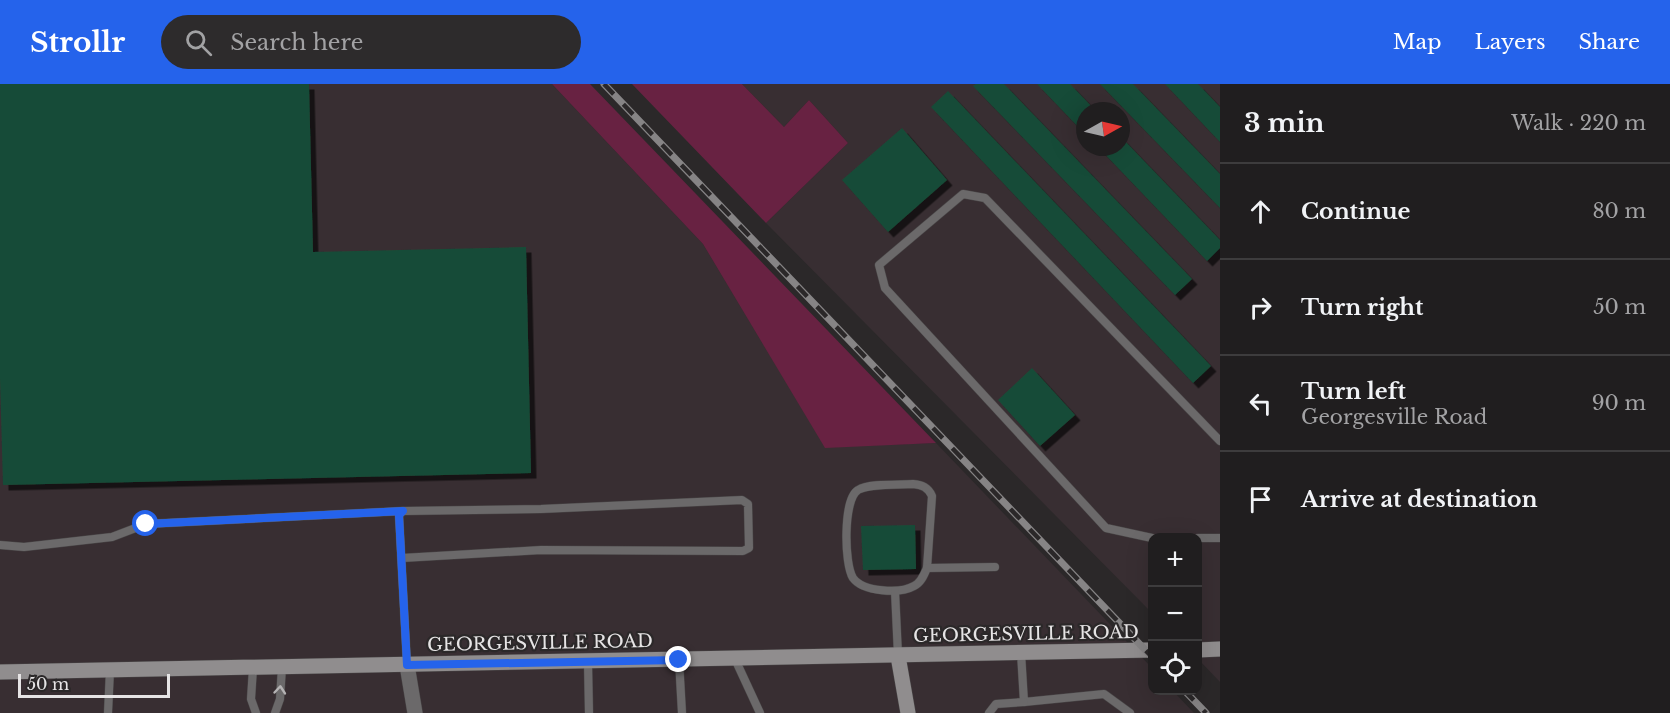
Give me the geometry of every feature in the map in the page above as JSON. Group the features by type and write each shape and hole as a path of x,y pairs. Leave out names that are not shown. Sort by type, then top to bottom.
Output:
{"main road":[{"path":"1202,650 1220,649"},
{"name":"GEORGESVILLE ROAD","path":"0,672 1148,650"},
{"path":"898,656 909,713"}],"street":[{"path":"407,665 415,713"}],"lane":[{"path":"1148,537 1106,528 885,288 879,265 963,194 985,198 1220,441"},
{"path":"913,484 923,486 932,496 927,568 922,579 915,586 895,591 871,589 860,585 852,577 848,565 847,511 852,496 857,490 865,487 913,484"},
{"path":"0,545 24,547 112,537 146,524 403,511 541,509 742,500 748,504 748,548 743,551 541,550 402,558"},
{"path":"403,511 399,515 407,665"},
{"path":"1202,538 1220,538"},
{"path":"927,568 995,567"},
{"path":"895,591 898,656"},
{"path":"1021,653 1024,702"},
{"path":"735,659 760,713"},
{"path":"679,660 682,713"},
{"path":"588,662 589,713"},
{"path":"275,713 280,699 282,667"},
{"path":"253,668 251,699 256,713"},
{"path":"108,713 110,670"},
{"path":"988,713 996,704 1104,694 1130,713"}],"shaded area":[{"path":"0,84 552,84 703,244 825,447 936,443 1148,664 1148,695 1177,695 1194,713 0,713"},
{"path":"552,84 590,84 936,443 825,448 703,244"},
{"path":"632,84 742,84 784,127 809,100 848,143 766,223"},
{"path":"742,84 1220,84 1220,682 1202,663 1202,533 1148,533 1148,609 766,223 848,143 809,100 784,127"}],"building":[{"path":"0,84 309,84 313,252 526,247 531,473 3,485 0,378"},
{"path":"976,84 1004,84 1192,279 1175,295 973,86"},
{"path":"1037,84 1070,84 1087,102 1076,102 1076,125"},
{"path":"1100,84 1133,84 1220,174 1220,208 1130,115 1130,102 1117,102"},
{"path":"1165,84 1198,84 1220,107 1220,142"},
{"path":"948,91 1211,366 1193,383 931,107"},
{"path":"902,128 947,180 888,232 842,180"},
{"path":"1130,146 1220,240 1220,248 1207,261 1107,156 1130,156"},
{"path":"1032,368 1075,415 1040,446 998,400"},
{"path":"915,525 916,569 863,570 861,526"}],"railway":[{"path":"604,84 1148,653"},
{"path":"1189,695 1206,713"}],"route":[{"path":"146,524 403,511 399,515 407,665 679,660"}]}
